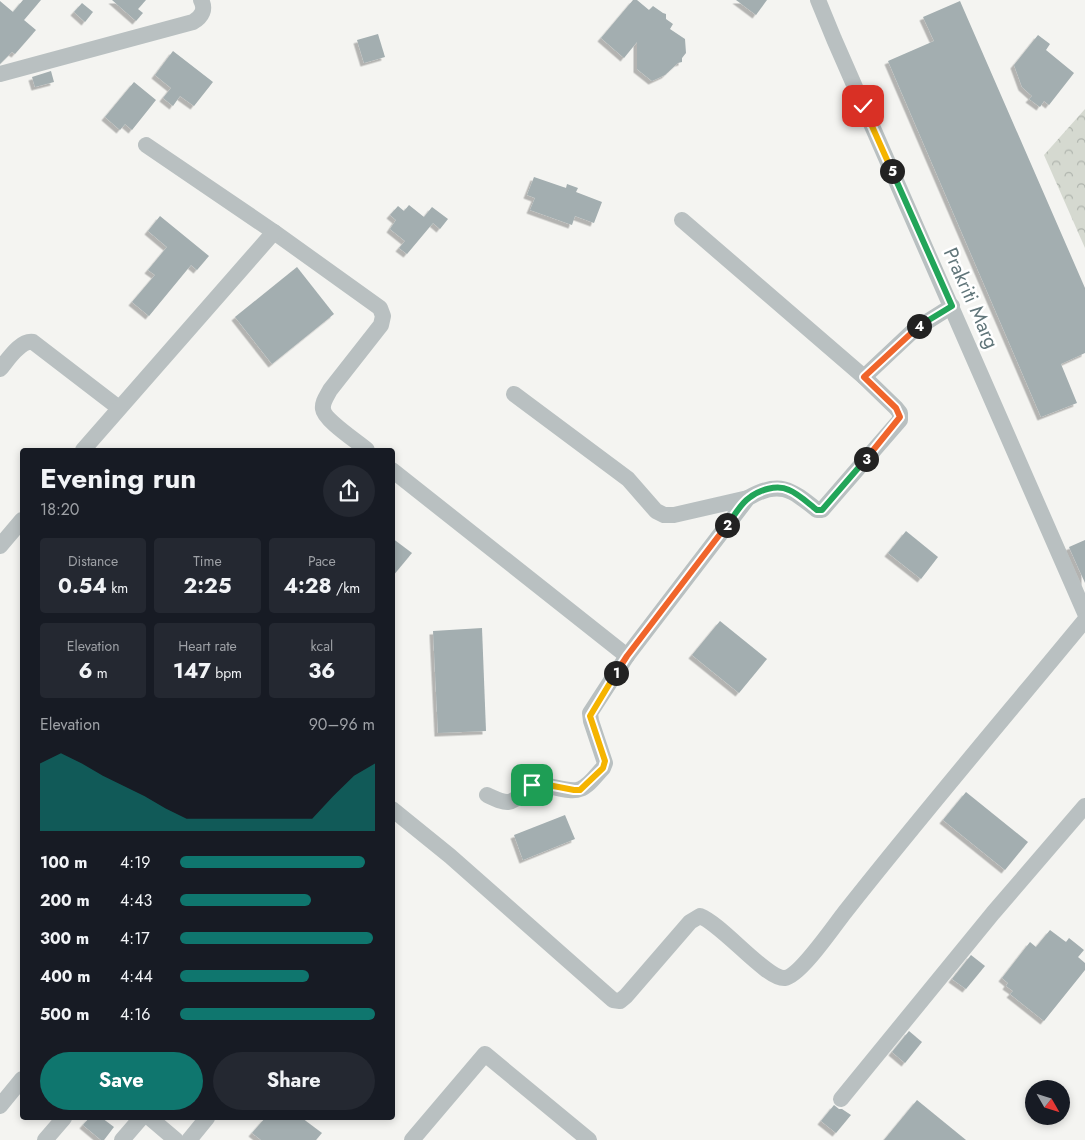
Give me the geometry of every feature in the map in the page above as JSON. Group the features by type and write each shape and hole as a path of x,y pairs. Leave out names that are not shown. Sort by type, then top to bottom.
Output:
{"street":[{"path":"0,74 193,22 203,12 204,6 201,0"},
{"name":"Prakriti Marg","path":"818,0 1085,613"},
{"path":"146,145 274,232 380,308 383,320 381,325 330,390 322,408 328,419 364,448"},
{"path":"514,394 628,479 650,505 660,513 668,516 674,515 748,498 772,488 790,490 817,510 822,510 900,420 900,413 864,377 682,220"},
{"path":"85,448 274,232"},
{"path":"864,377 914,330 952,306"},
{"path":"0,369 21,346 27,342 33,342 120,408"},
{"path":"395,472 627,656"},
{"path":"487,796 506,802 514,801 532,785 543,784 580,790 603,768 605,764 590,713 627,656 748,498"},
{"path":"0,546 20,522"},
{"path":"395,811 450,856 613,1000 620,1001 626,996 690,922 700,916 731,938 766,970 775,976 786,978 794,974 807,961 871,879 1085,620"},
{"path":"841,1099 993,913 1085,806"},
{"path":"412,1140 485,1054 589,1140"},
{"path":"0,1106 20,1081"},
{"path":"45,1140 62,1120"},
{"path":"122,1140 139,1120"},
{"path":"152,1120 176,1140"},
{"path":"189,1140 205,1120"}],"green space":[{"path":"1085,109 1085,248 1044,155"}],"building":[{"path":"23,0 41,0 24,20 36,30 15,54 12,52 0,64 0,1 13,12"},
{"path":"112,0 146,0 138,9 143,13 136,21"},
{"path":"633,0 637,0 649,10 653,6 666,14 666,19 673,24 670,29 685,39 686,53 682,58 682,62 678,63 665,75 652,81 637,69 637,42 624,58 601,38"},
{"path":"736,0 767,0 756,15"},
{"path":"960,1 1085,288 1085,353 1061,364 1077,403 1041,417 888,61 934,41 923,17"},
{"path":"82,3 93,12 85,22 74,12"},
{"path":"378,34 385,57 364,63 357,40"},
{"path":"1038,35 1050,44 1046,50 1074,73 1049,105 1044,101 1040,107 1029,99 1032,96 1022,87 1014,65"},
{"path":"173,51 213,82 194,106 180,96 173,106 163,98 171,88 155,75"},
{"path":"51,71 54,82 35,87 32,77"},
{"path":"134,82 156,100 132,130 125,124 120,130 105,117"},
{"path":"534,177 566,188 567,184 578,188 576,192 602,202 594,223 575,216 572,225 530,210 535,198 527,195"},
{"path":"409,205 424,217 432,207 448,219 440,229 433,223 407,254 399,248 405,241 390,229 396,220 390,215 398,206 404,211"},
{"path":"160,216 209,256 197,270 191,265 149,316 132,302 155,275 148,270 167,247 148,231"},
{"path":"297,267 334,314 272,364 235,317"},
{"path":"906,531 938,557 921,579 888,553"},
{"path":"395,540 412,553 395,573"},
{"path":"1085,540 1085,583 1069,547"},
{"path":"720,621 767,659 739,693 692,655"},
{"path":"482,628 486,731 438,733 433,631"},
{"path":"966,792 1028,842 1005,870 943,820"},
{"path":"565,815 575,839 523,860 514,835"},
{"path":"1050,930 1066,942 1069,938 1084,950 1078,957 1085,963 1085,970 1044,1021 1010,994 1013,991 1006,986 1008,983 1002,978 1030,942 1036,947"},
{"path":"971,955 985,966 966,989 952,979"},
{"path":"909,1031 922,1042 905,1063 892,1052"},
{"path":"917,1100 966,1140 884,1140"},
{"path":"834,1105 851,1115 836,1133 821,1121"},
{"path":"87,1120 105,1120 114,1127 104,1140 101,1140 83,1125"},
{"path":"263,1120 305,1120 322,1133 316,1140 261,1140 252,1133"}],"route":[{"path":"532,785 543,784 580,790 603,768 605,761 590,713 627,656 748,498 772,488 783,488 790,490 817,510 822,510 900,420 900,413 896,408 864,377 914,330 952,306 863,106"}]}
